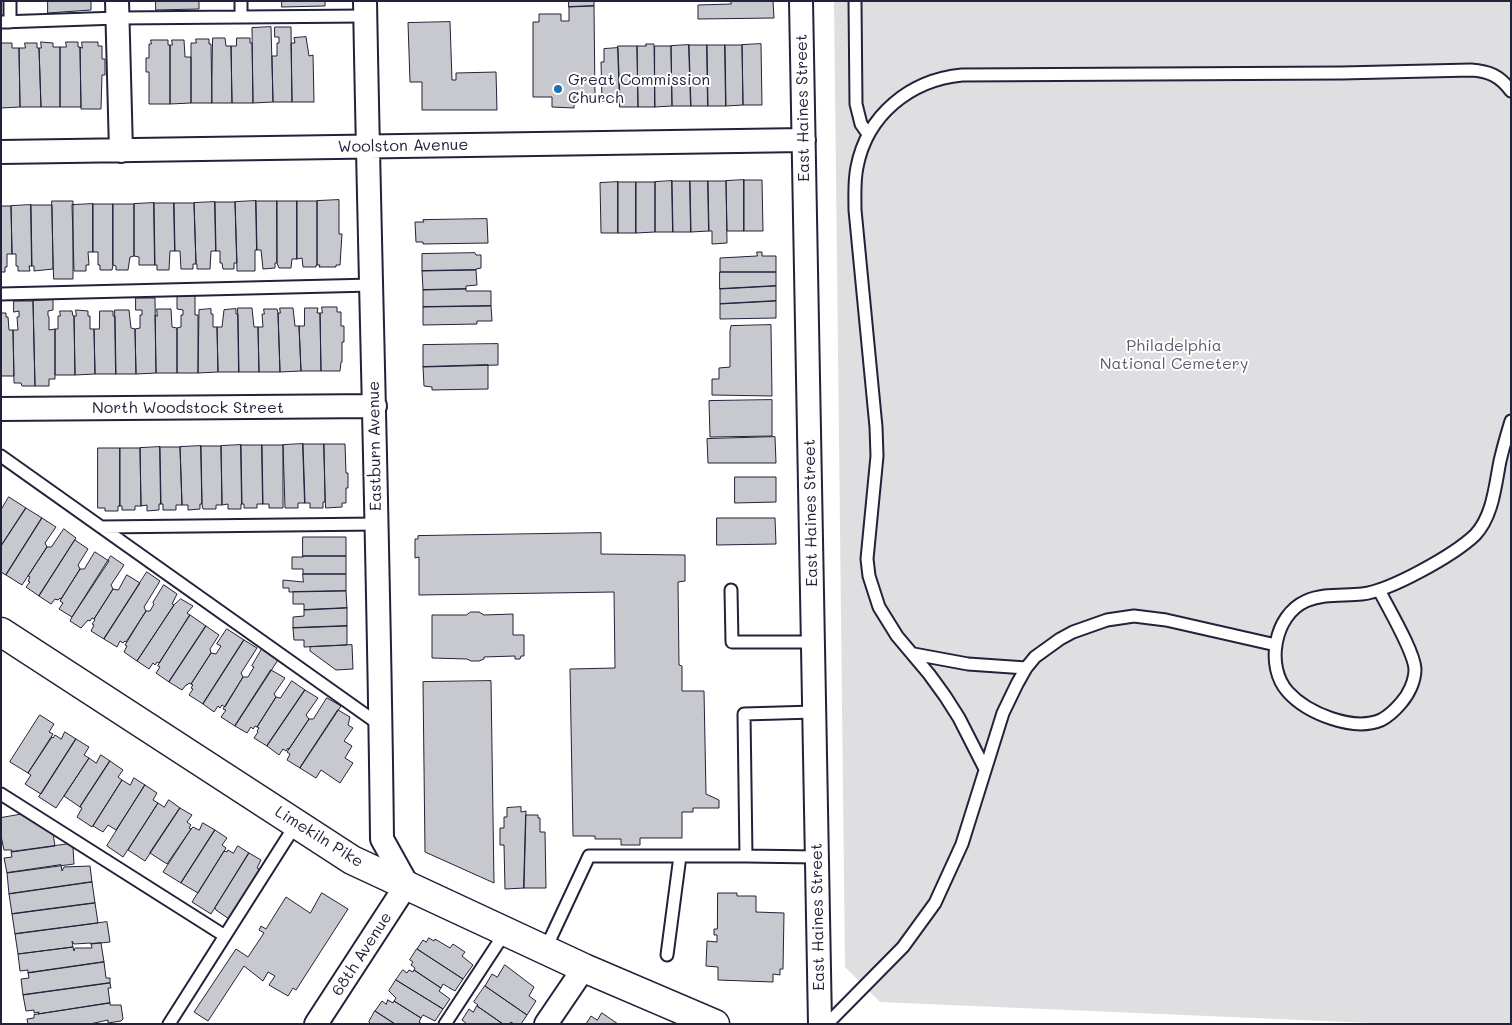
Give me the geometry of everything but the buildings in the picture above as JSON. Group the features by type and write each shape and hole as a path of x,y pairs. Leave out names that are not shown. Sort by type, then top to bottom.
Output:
{"street":[{"name":"East Haines Street","path":"801,1 820,1024"},
{"name":"Eastburn Avenue","path":"365,8 375,406 382,839 407,884"},
{"path":"118,10 121,150"},
{"name":"Woolston Avenue","path":"1,152 804,140"},
{"name":"North Woodstock Street","path":"1,409 375,406"},
{"name":"Limekiln Pike","path":"1,632 352,860 584,968 715,1024"},
{"name":"68th Avenue","path":"316,1024 407,884"},
{"path":"546,1024 584,968"}],"lane":[{"path":"10,1 6,22 118,10 241,17 365,8"},
{"path":"240,1 241,17"},
{"path":"855,1 856,104 861,124 868,134"},
{"path":"985,770 959,718 934,681 887,622 878,607 869,576 867,559 876,472 876,427 855,210 857,166 868,134 890,106 917,86 932,80 962,75 1342,73 1471,70 1492,74 1501,79 1511,91"},
{"path":"1,294 372,285"},
{"path":"1379,590 1412,656 1415,669 1413,682 1406,697 1395,710 1380,720 1364,724 1349,723 1311,710 1282,686 1276,672 1274,657 1276,645 1286,620 1305,601 1323,596 1363,594 1379,590 1403,580 1447,556 1473,536 1481,528 1491,504 1511,421"},
{"path":"1,456 380,725"},
{"path":"101,526 377,524"},
{"path":"731,590 732,642 813,642"},
{"path":"827,1024 903,947 935,903 962,844 1003,713 1026,668 1035,657 1066,635 1098,623 1120,618 1142,617 1166,620 1276,645"},
{"path":"914,654 968,664 1026,668"},
{"path":"746,856 744,714 814,712"},
{"path":"1,794 225,936"},
{"path":"169,1024 296,824"},
{"path":"545,950 589,856 816,857"},
{"path":"668,955 680,856"},
{"path":"445,1024 506,931"}],"green space":[{"name":"Philadelphia National Cemetery","path":"834,1 1511,1 1511,1024 1394,1024 880,1002 845,967"}],"place":[{"name":"Great Commission Church","path":"558,89"}]}
